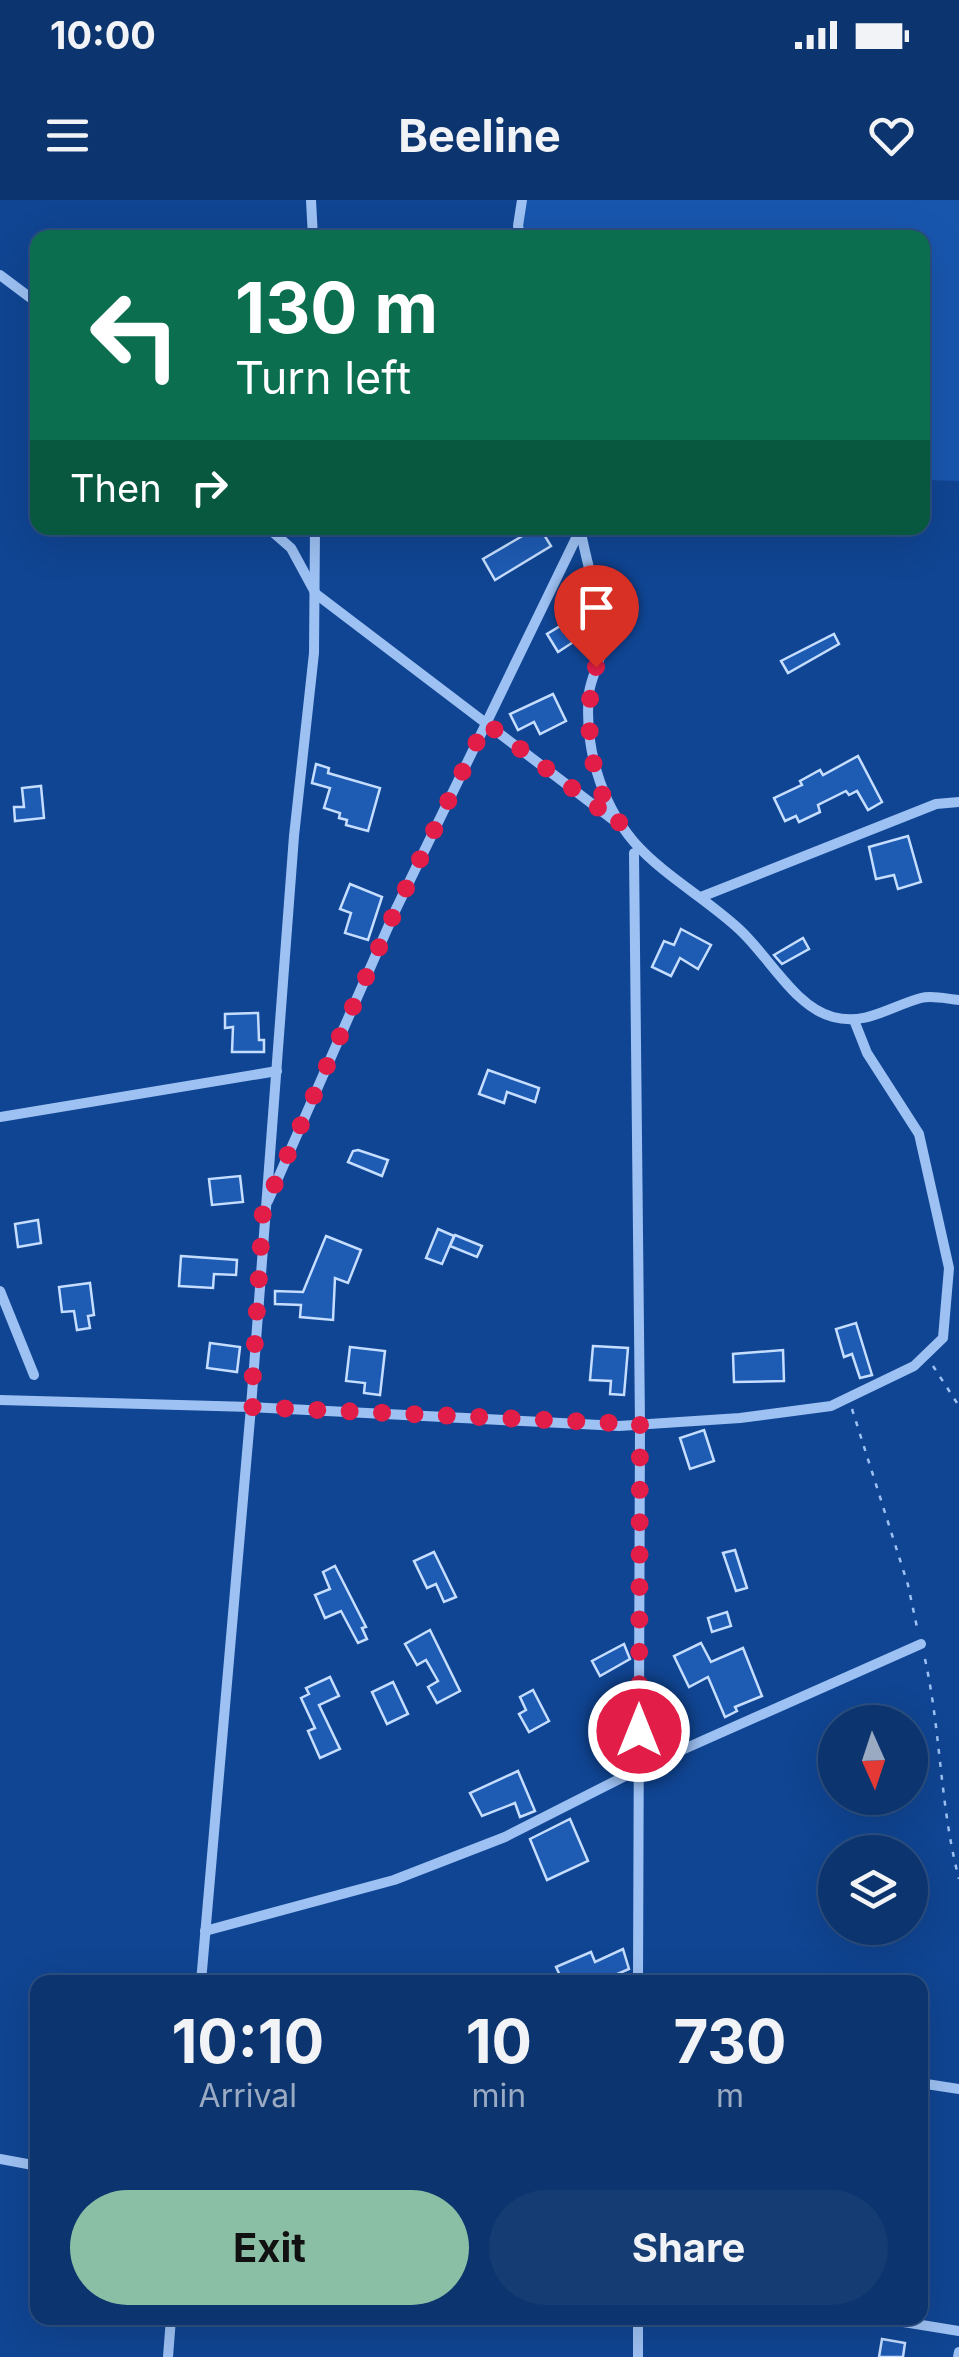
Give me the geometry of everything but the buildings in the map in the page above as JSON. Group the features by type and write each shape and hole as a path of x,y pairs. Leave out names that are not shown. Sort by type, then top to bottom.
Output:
{"street":[{"path":"311,200 313,230"},
{"path":"519,230 522,200"},
{"path":"0,275 30,297"},
{"path":"276,535 291,548 316,594 621,825 654,860 763,951 798,998 814,1010 854,1020 883,1014 924,997 959,1000"},
{"path":"202,1975 251,1407 294,836 314,653 315,535"},
{"path":"263,1211 396,909 577,535"},
{"path":"581,535 603,644 589,690 589,724 601,792 621,825"},
{"path":"701,897 936,804 959,802"},
{"path":"634,853 640,1424 638,1975"},
{"path":"0,1400 640,1424 740,1418 831,1406 914,1366 943,1338 947,1305 949,1268 919,1134 867,1053 854,1020"},
{"path":"0,1117 277,1071"},
{"path":"0,1290 34,1375"},
{"path":"205,1931 394,1880 505,1837 639,1770 921,1644"},
{"path":"928,2084 959,2089"},
{"path":"0,2160 30,2165"},
{"path":"168,2357 170,2325"},
{"path":"638,2325 638,2357"},
{"path":"922,2325 959,2331"}],"path":[{"path":"926,1354 959,1406"}],"shaded area":[{"path":"522,200 959,200 959,481 930,480 930,230 524,230 519,206"}],"route":[{"path":"596,667 589,690 589,724 601,792 621,825 486,723 396,909 263,1211 251,1407 640,1424 639,1731"}]}
